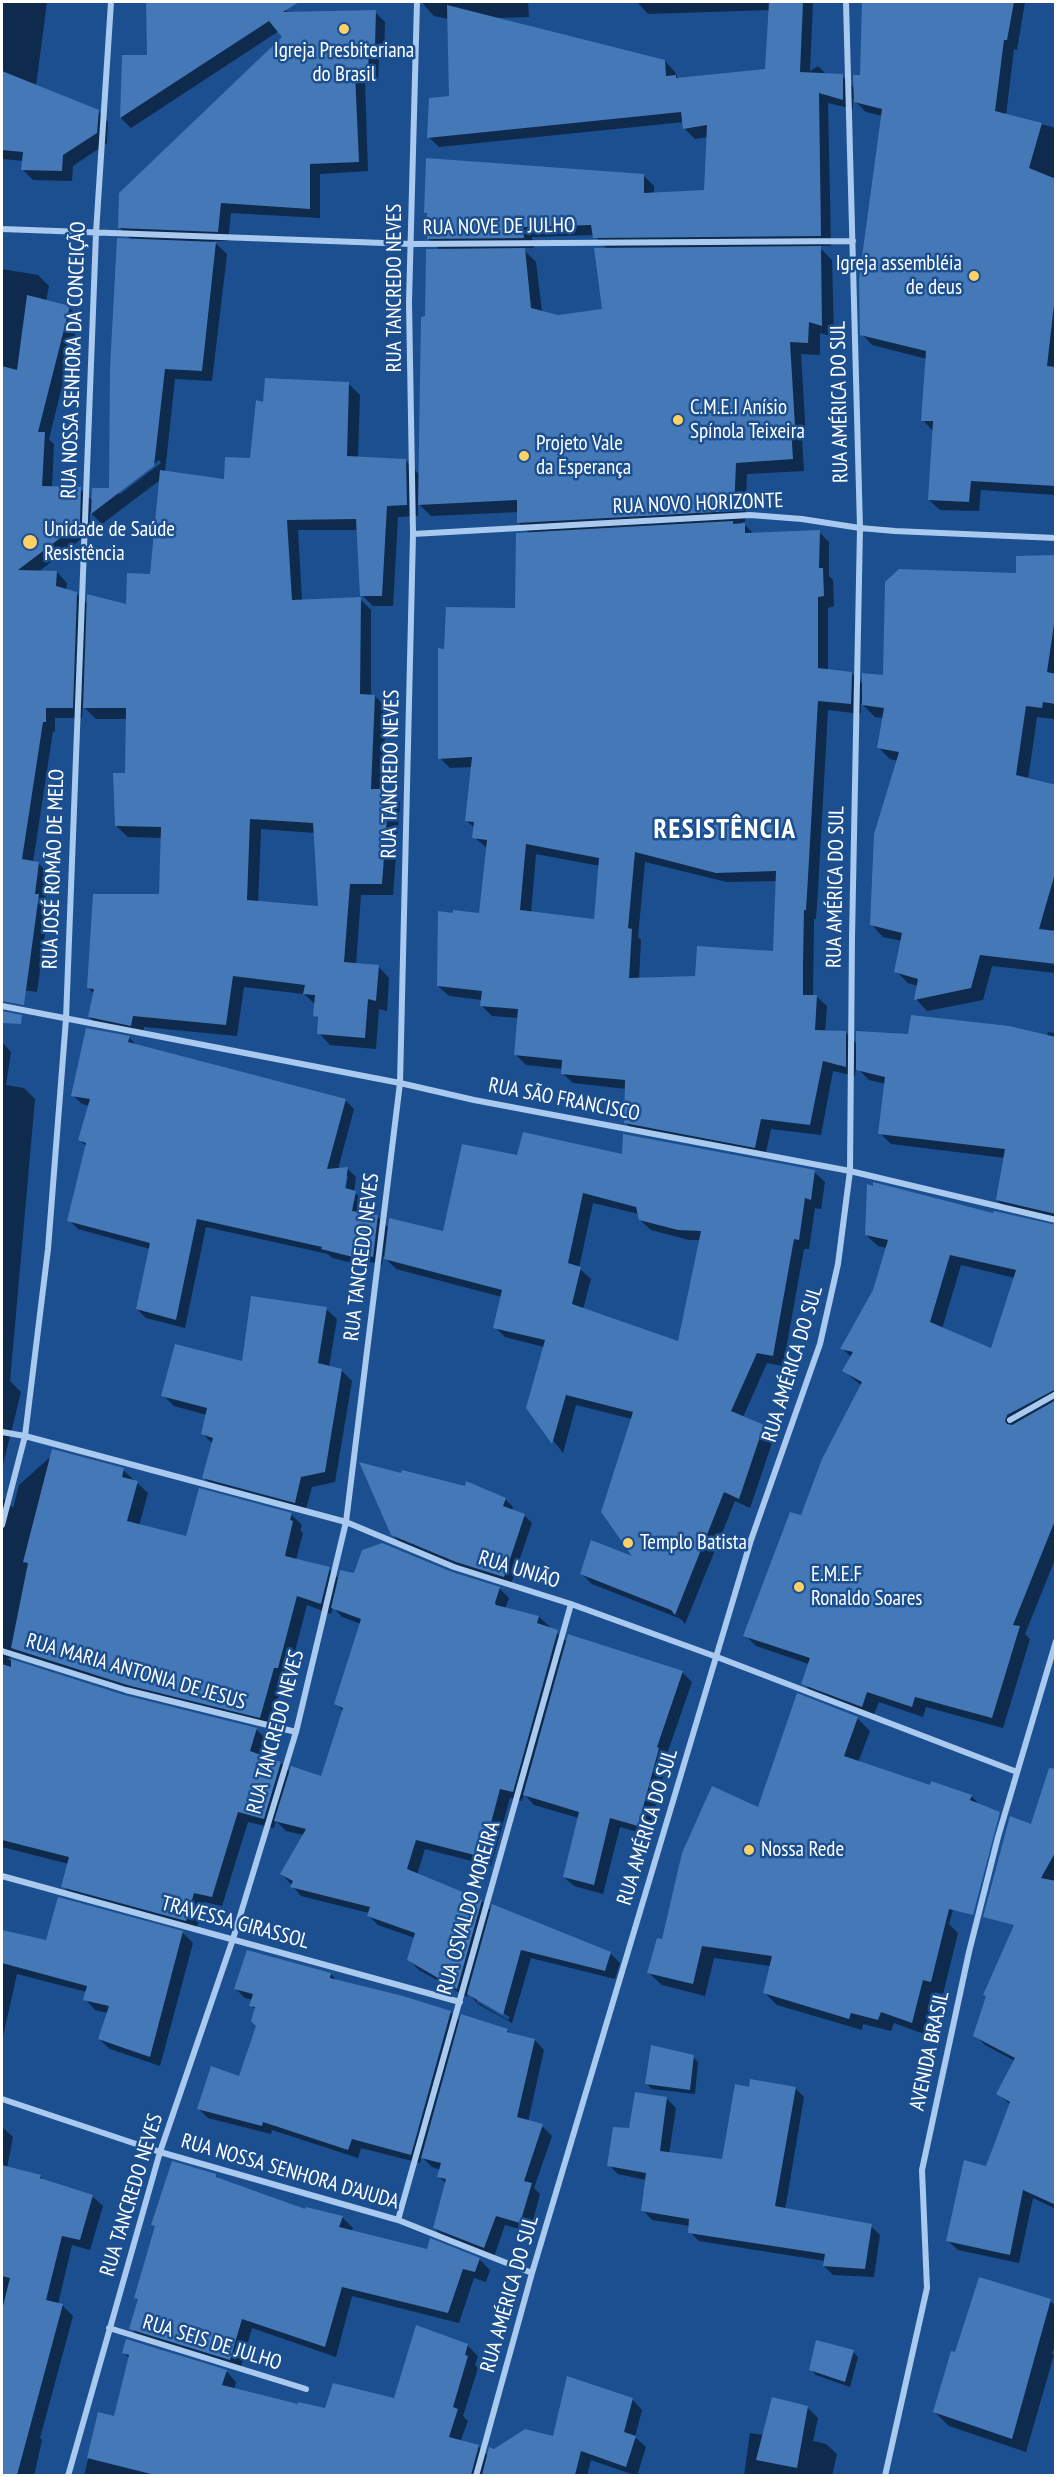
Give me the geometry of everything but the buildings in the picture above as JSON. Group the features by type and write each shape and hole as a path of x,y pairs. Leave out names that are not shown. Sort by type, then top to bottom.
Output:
{"street":[{"name":"RUA NOSSA SENHORA DA CONCEIÇÃO","path":"76,720 96,233 111,2"},
{"name":"RUA TANCREDO NEVES","path":"68,2475 160,2152 233,1939 296,1732 346,1522 400,1083 413,534 409,302 417,2"},
{"name":"RUA AMÉRICA DO SUL","path":"476,2475 532,2273 752,1540 820,1344 838,1264 850,1171 860,528 846,2"},
{"name":"RUA NOVE DE JULHO","path":"2,229 411,244 853,241"},
{"name":"RUA NOVO HORIZONTE","path":"413,534 750,515 802,519 860,528 1056,538"},
{"name":"RUA JOSÉ ROMÃO DE MELO","path":"26,1436 48,1249 66,1019 76,720"},
{"name":"RUA SÃO FRANCISCO","path":"2,1006 400,1083 474,1100 850,1171 1056,1220"},
{"path":"1010,1420 1056,1394"},
{"name":"RUA UNIÃO","path":"2,1432 26,1436 346,1522 454,1568 571,1604 717,1657 1017,1772"},
{"path":"2,1525 26,1436"},
{"name":"RUA OSVALDO MOREIRA","path":"398,2220 571,1604"},
{"name":"AVENIDA BRASIL","path":"885,2475 927,2288 922,2170 967,1962 1017,1772 1056,1641"},
{"name":"RUA MARIA ANTONIA DE JESUS","path":"2,1651 126,1690 296,1732"},
{"name":"TRAVESSA GIRASSOL","path":"2,1876 460,2002"},
{"name":"RUA NOSSA SENHORA D'AJUDA","path":"2,2099 160,2152 398,2220 532,2273"},
{"name":"RUA SEIS DE JULHO","path":"109,2328 306,2389"}],"place":[{"name":"Igreja Presbiteriana do Brasil","path":"344,29"},
{"name":"Igreja assembléia de deus","path":"974,276"},
{"name":"C.M.E.I Anísio Spínola Teixeira","path":"678,420"},
{"name":"Projeto Vale da Esperança","path":"524,456"},
{"name":"Unidade de Saúde Resistência","path":"30,542"},
{"name":"Templo Batista","path":"628,1543"},
{"name":"E.M.E.F Ronaldo Soares","path":"799,1587"},
{"name":"Nossa Rede","path":"749,1850"}],"district":[{"name":"RESISTÊNCIA","path":"725,830"}]}
